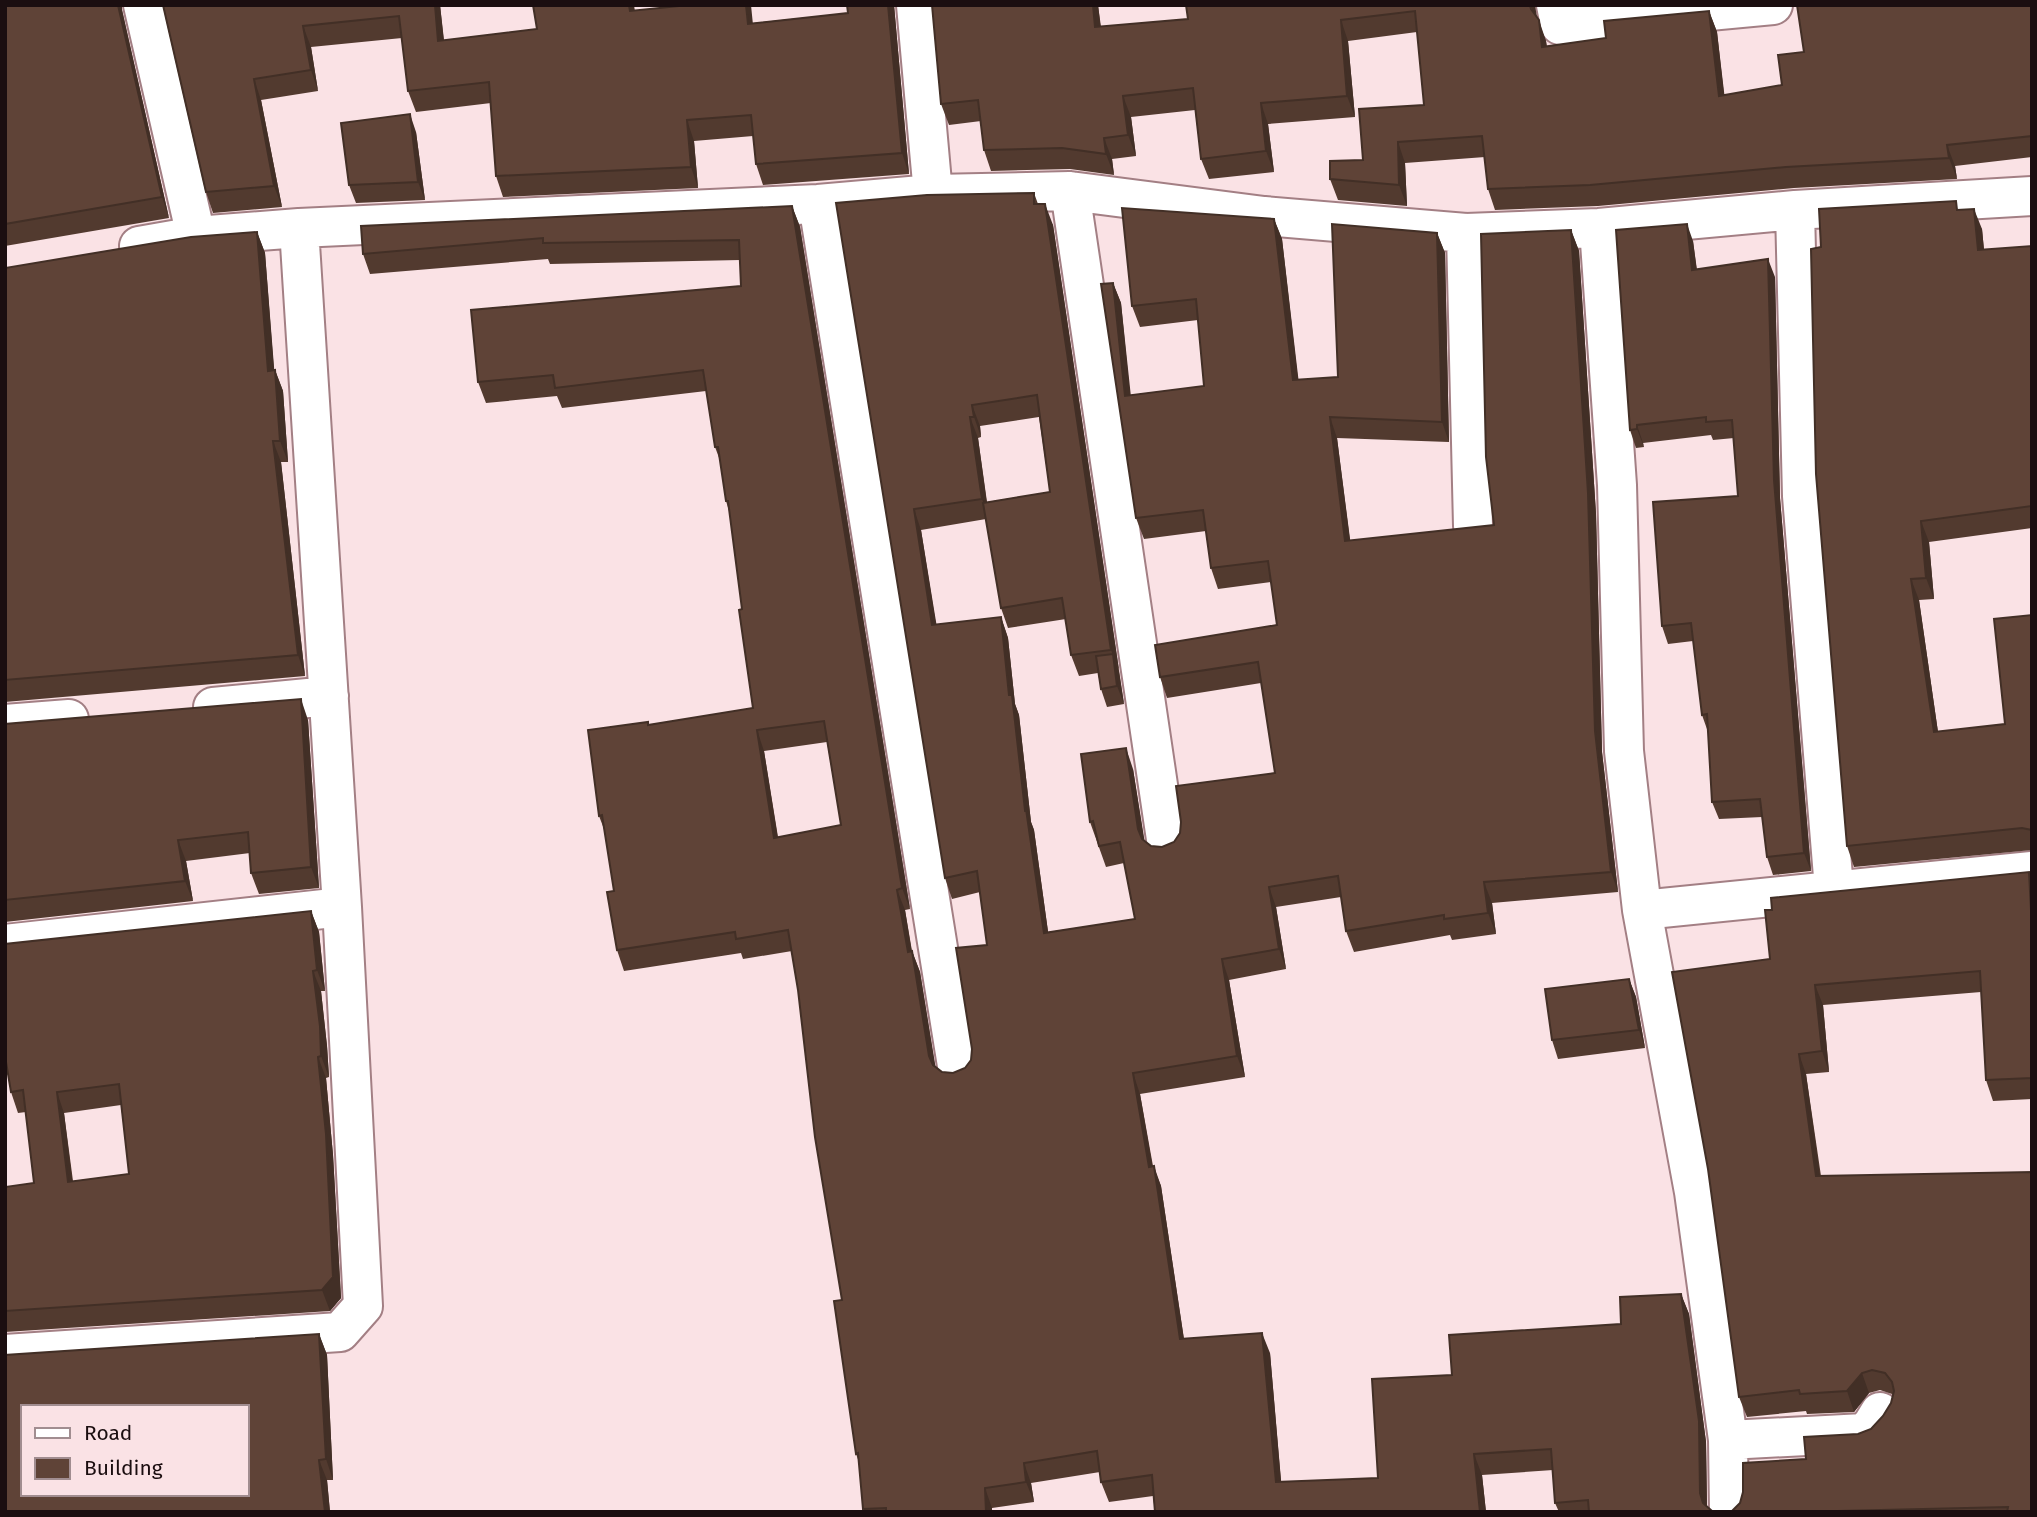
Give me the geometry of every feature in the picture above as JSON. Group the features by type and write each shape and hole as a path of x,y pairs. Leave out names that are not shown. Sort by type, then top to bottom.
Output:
{"street":[{"path":"143,5 196,236"},
{"path":"916,5 933,194"},
{"path":"1556,5 1560,25 1773,5"},
{"path":"101,252 196,236 299,228 818,204 933,194 1070,191 1264,216 1466,233 1599,228 1795,210 2032,196"},
{"path":"1070,191 1167,846"},
{"path":"818,204 958,1072"},
{"path":"1795,210 1802,496 1834,889"},
{"path":"5,1354 340,1332 363,1306 342,907 299,228"},
{"path":"1599,228 1617,485 1624,751 1642,909 1694,1192 1728,1440 1728,1512"},
{"path":"1466,233 1474,526"},
{"path":"179,709 329,696"},
{"path":"5,724 97,717"},
{"path":"1642,909 2032,871"},
{"path":"5,944 342,907"},
{"path":"1728,1440 1864,1433 1872,1426 1880,1412"}],"building":[{"path":"5,5 118,5 162,197 5,224"},
{"path":"163,5 435,5 438,41 537,29 533,5 629,5 630,11 689,5 746,5 748,24 848,13 847,5 888,5 902,153 756,164 751,115 687,120 691,167 496,176 489,82 408,91 399,16 303,26 311,70 254,79 274,186 206,192"},
{"path":"932,5 1093,5 1095,27 1188,19 1186,5 1530,5 1539,20 1542,47 1606,38 1604,21 1709,11 1719,96 1782,85 1778,55 1804,52 1797,5 2032,5 2032,136 1947,145 1949,158 1786,167 1590,185 1488,189 1482,136 1398,142 1399,185 1330,179 1330,161 1363,160 1359,109 1424,105 1415,11 1341,20 1347,96 1261,103 1266,151 1201,159 1193,88 1123,96 1128,135 1104,138 1106,154 1062,148 984,150 978,100 941,104"},
{"path":"410,114 418,182 349,185 341,123"},
{"path":"1034,193 1034,204 1045,204 1111,650 1071,655 1062,598 1001,608 983,503 1050,492 1037,395 972,405 974,417 970,417 982,499 914,509 932,625 1001,617 1009,695 1012,695 1025,810 1044,933 1135,919 1120,842 1099,846 1093,821 1090,822 1081,754 1126,748 1138,829 1142,839 1151,846 1162,847 1174,842 1180,833 1176,786 1275,773 1258,662 1160,677 1155,645 1277,625 1268,561 1211,568 1203,510 1136,518 1101,284 1113,283 1125,396 1204,386 1196,299 1132,306 1122,208 1274,219 1293,380 1338,377 1332,224 1437,233 1442,422 1330,417 1345,541 1494,525 1486,457 1481,234 1571,230 1588,493 1595,731 1611,872 1484,882 1488,913 1444,919 1444,915 1346,931 1338,876 1269,887 1279,949 1222,959 1237,1056 1133,1073 1149,1167 1154,1166 1180,1339 1262,1333 1276,1482 1378,1478 1372,1379 1452,1375 1449,1335 1621,1324 1620,1297 1681,1294 1699,1421 1700,1493 1703,1503 1715,1512 1589,1512 1588,1500 1555,1503 1551,1449 1474,1454 1480,1512 1155,1512 1152,1475 1101,1482 1097,1451 1024,1463 1026,1482 985,1488 986,1512 886,1512 886,1508 863,1509 858,1453 856,1454 834,1301 842,1300 815,1137 798,990 788,930 736,939 735,932 617,950 607,892 614,891 602,815 599,816 588,730 648,722 648,725 753,708 739,610 742,609 728,501 718,447 715,447 703,370 555,388 553,375 478,382 471,310 741,286 739,240 543,243 543,238 363,254 361,226 792,206 902,888 897,890 908,952 912,951 929,1056 933,1065 942,1072 953,1073 965,1068 971,1060 972,1049 956,948 987,945 977,871 945,878 836,203 927,195","holes":["824,721 841,825 774,838 757,730"]},
{"path":"1956,201 1957,210 1974,209 1978,250 2032,246 2032,506 1921,521 1926,578 1911,579 1934,732 2005,724 1994,619 2032,615 2032,830 2022,828 1847,846 1816,474 1811,249 1821,247 1819,209"},
{"path":"1687,224 1692,270 1768,259 1774,480 1804,853 1767,857 1760,799 1712,802 1707,714 1702,715 1691,623 1662,626 1653,502 1738,496 1732,420 1706,422 1706,417 1637,425 1637,429 1630,430 1616,230"},
{"path":"257,232 268,371 275,370 280,441 273,441 298,655 5,680 5,268 191,237"},
{"path":"1113,654 1117,686 1101,689 1096,656"},
{"path":"301,699 311,867 251,873 248,832 178,840 185,881 5,900 5,724"},
{"path":"2029,872 2032,929 2032,1078 1986,1080 1980,971 1815,985 1822,1051 1799,1054 1816,1176 2032,1172 2032,1512 2007,1512 2008,1507 1728,1512 1740,1503 1743,1492 1743,1463 1806,1459 1804,1437 1858,1434 1871,1429 1891,1403 1894,1391 1892,1382 1885,1373 1872,1370 1862,1373 1847,1391 1800,1394 1799,1390 1739,1397 1708,1169 1672,972 1770,959 1765,910 1772,910 1771,898"},
{"path":"311,911 317,970 313,971 320,1026 321,1056 318,1057 326,1134 333,1277 322,1290 5,1311 5,1187 34,1183 23,1090 11,1092 5,1056 5,944","holes":["119,1084 129,1174 68,1182 57,1092"]},
{"path":"1629,979 1639,1030 1552,1040 1545,989"},
{"path":"319,1334 326,1459 319,1460 325,1512 5,1512 5,1355"}]}
